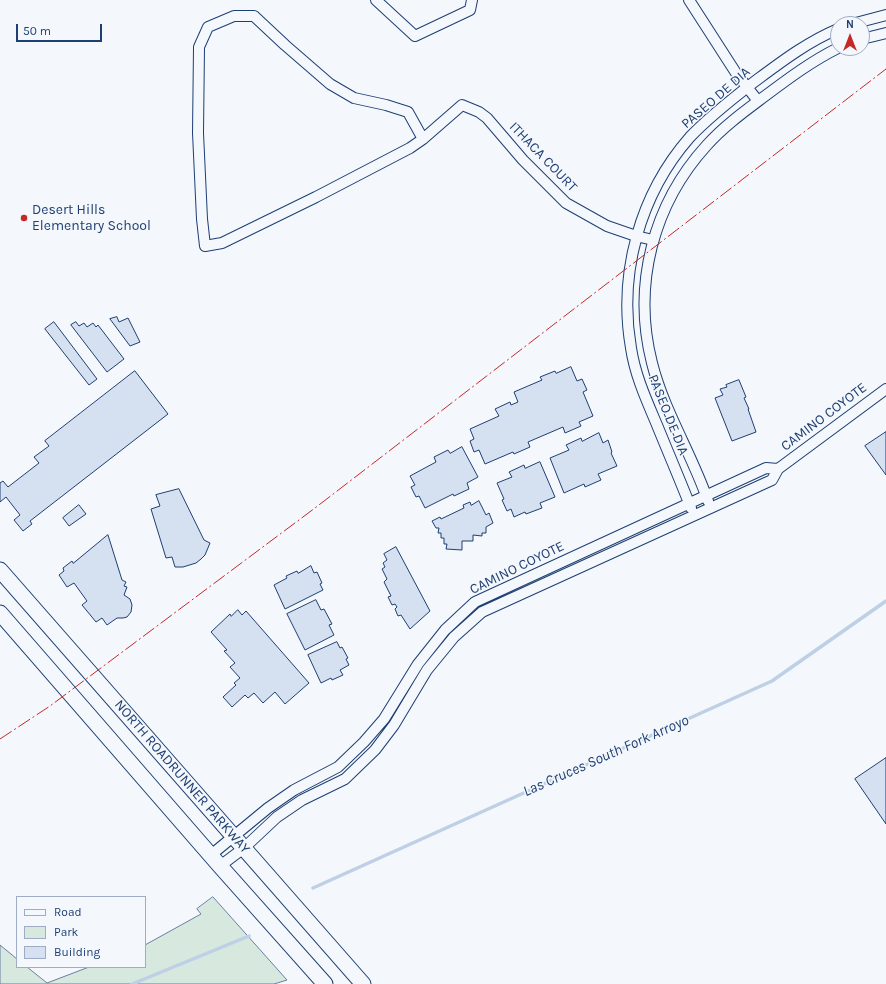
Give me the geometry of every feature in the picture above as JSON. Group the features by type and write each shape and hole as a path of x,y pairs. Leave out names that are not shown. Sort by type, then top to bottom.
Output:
{"main road":[{"name":"NORTH ROADRUNNER PARKWAY","path":"0,570 363,984"},
{"name":"NORTH ROADRUNNER PARKWAY","path":"0,612 325,984"}],"street":[{"path":"376,0 415,36 470,10 472,0"},
{"path":"689,0 730,64 758,101"},
{"path":"870,19 886,15"},
{"path":"234,16 254,16 330,84 354,98 386,105 408,112 423,139 410,148 296,207 222,243 205,246 202,219 198,133 199,47 208,27 234,16"},
{"name":"PASEO DE DIA","path":"694,516 641,388 633,360 629,334 627,299 631,259 636,236 652,195 676,156 703,124 747,88 800,49 830,33"},
{"path":"870,37 886,33"},
{"name":"PASEO DE DIA","path":"710,508 664,398 649,352 644,293 648,260 653,240 668,201 678,183 696,158 715,137 758,101 803,68 830,53"},
{"name":"ITHACA COURT","path":"423,139 462,105 479,112 487,118 523,160 566,203 607,226 653,240"},
{"name":"CAMINO COYOTE","path":"216,861 244,848 277,817 302,800 345,779 370,754 394,725 427,670 454,637 482,612 772,480 778,468 886,389"},
{"name":"CAMINO COYOTE","path":"216,861 234,836 294,790 338,767 364,742 384,719 418,664 444,630 475,602 766,468 778,468"}],"green space":[{"path":"213,897 287,980 274,984 0,984 0,945 16,958 16,968 28,968 47,983 86,968 146,968 146,944 201,914 197,909"}],"building":[{"path":"117,317 119,322 128,318 140,342 130,346 110,319"},
{"path":"54,322 97,379 89,385 45,329"},
{"path":"76,322 79,326 84,323 87,327 93,323 96,327 98,325 124,359 107,372 71,325"},
{"path":"571,367 577,381 582,379 587,390 583,392 593,416 579,422 581,426 565,433 563,427 528,442 530,447 514,454 513,452 485,464 479,450 474,452 470,441 474,439 470,429 499,416 495,409 510,402 511,405 518,402 514,392 542,380 540,377"},
{"path":"135,371 168,414 30,521 32,524 23,531 14,520 20,515 6,497 0,502 0,483 3,481 8,487 39,463 34,457 49,446 45,441"},
{"path":"739,380 746,397 744,398 756,432 732,441 715,398 723,395 720,389"},
{"path":"886,432 886,475 865,446"},
{"path":"599,433 603,443 608,440 611,453 617,466 598,474 601,480 585,487 584,484 564,493 550,458 569,450 566,445 581,438 582,441"},
{"path":"462,447 478,477 467,483 469,489 454,496 453,494 425,508 419,496 416,497 411,487 415,485 410,476 436,462 434,457 448,450 450,453"},
{"path":"540,462 555,497 540,503 542,508 526,514 525,512 514,517 511,509 507,511 502,500 504,499 497,483 512,477 509,472 524,465 525,468"},
{"path":"179,489 204,540 210,543 205,555 196,563 183,567 175,567 172,557 166,558 151,509 160,506 156,495"},
{"path":"479,501 486,515 489,513 493,523 486,527 486,533 482,533 482,536 473,535 473,541 462,541 462,550 446,549 447,544 444,544 444,538 441,538 441,533 438,533 439,528 436,528 432,521 440,517 441,519 464,508 463,505 470,502 471,505"},
{"path":"79,505 86,514 69,526 63,518"},
{"path":"108,535 122,580 126,582 124,586 127,587 124,595 130,599 132,605 131,612 127,617 117,618 107,625 102,618 96,622 82,605 87,601 74,583 67,587 59,575 64,571 63,568 72,561 73,563"},
{"path":"396,547 430,611 410,629 401,615 398,616 395,609 397,607 395,604 392,605 388,597 391,596 384,582 387,579 382,569 385,567 383,563 387,560 384,554"},
{"path":"311,566 314,573 317,572 322,583 320,584 323,590 285,609 274,585 287,578 286,576 297,571 298,573"},
{"path":"316,600 321,610 324,609 332,624 329,625 334,635 305,650 287,614"},
{"path":"238,610 242,615 246,611 309,683 285,704 275,692 263,703 254,693 248,698 245,695 232,707 223,697 236,685 234,683 240,678 230,667 235,663 224,651 227,650 211,632 230,614 231,616"},
{"path":"337,642 340,648 342,647 348,658 346,659 349,665 340,670 343,675 332,680 331,678 321,683 308,655"},
{"path":"886,758 886,824 855,779"}],"waterway":[{"name":"Las Cruces South Fork Arroyo","path":"313,888 772,681 886,601"},
{"name":"Las Cruces South Fork Arroyo","path":"132,984 249,936"}],"power":[{"path":"0,739 50,706 315,508 886,69"}],"place":[{"name":"Desert Hills Elementary School","path":"24,218"}]}
